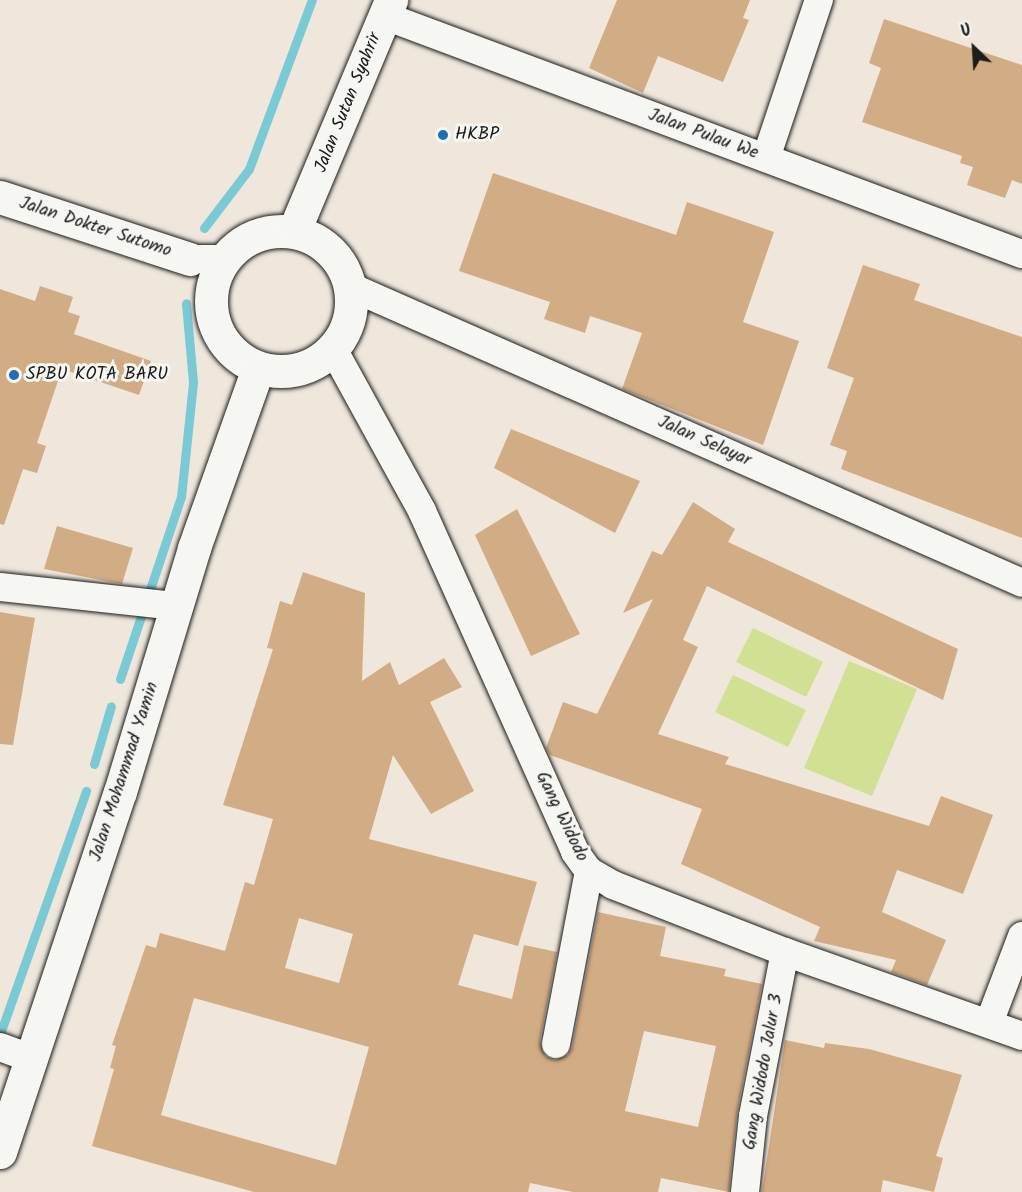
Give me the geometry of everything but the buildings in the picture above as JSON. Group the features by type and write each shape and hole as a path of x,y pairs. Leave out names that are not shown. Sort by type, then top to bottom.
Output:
{"street":[{"path":"766,158 819,0"},
{"name":"Jalan Pulau We","path":"388,8 766,158 1022,254"},
{"name":"Jalan Sutan Syahrir","path":"305,225 388,8"},
{"name":"Jalan Dokter Sutomo","path":"0,197 209,266"},
{"path":"305,225 331,250 351,298 345,330 326,354 290,371 250,373 214,326 210,304 209,266 243,241 260,234 305,225"},
{"name":"Jalan Selayar","path":"351,298 386,302 1022,583"},
{"name":"Gang Widodo","path":"326,354 350,375 422,510 575,852 589,871 613,885 785,952 1022,1036"},
{"name":"Jalan Mohammad Yamin","path":"0,1152 250,373"},
{"path":"0,587 175,606"},
{"path":"556,1044 589,871"},
{"path":"989,1023 1022,936"},
{"name":"Gang Widodo Jalur 3","path":"745,1192 753,1116 785,952"},
{"path":"0,1047 31,1058"}],"green space":[{"path":"753,628 823,662 806,697 736,662"},
{"path":"849,661 917,689 872,796 804,768"},
{"path":"733,675 806,710 788,747 715,712"}],"waterway":[{"path":"204,228 249,169 312,0"},
{"path":"120,679 181,497 193,382 186,303"},
{"path":"94,764 111,706"},
{"path":"0,1034 86,791"}],"place":[{"name":"HKBP","path":"443,135"},
{"name":"SPBU KOTA BARU","path":"14,375"}]}
